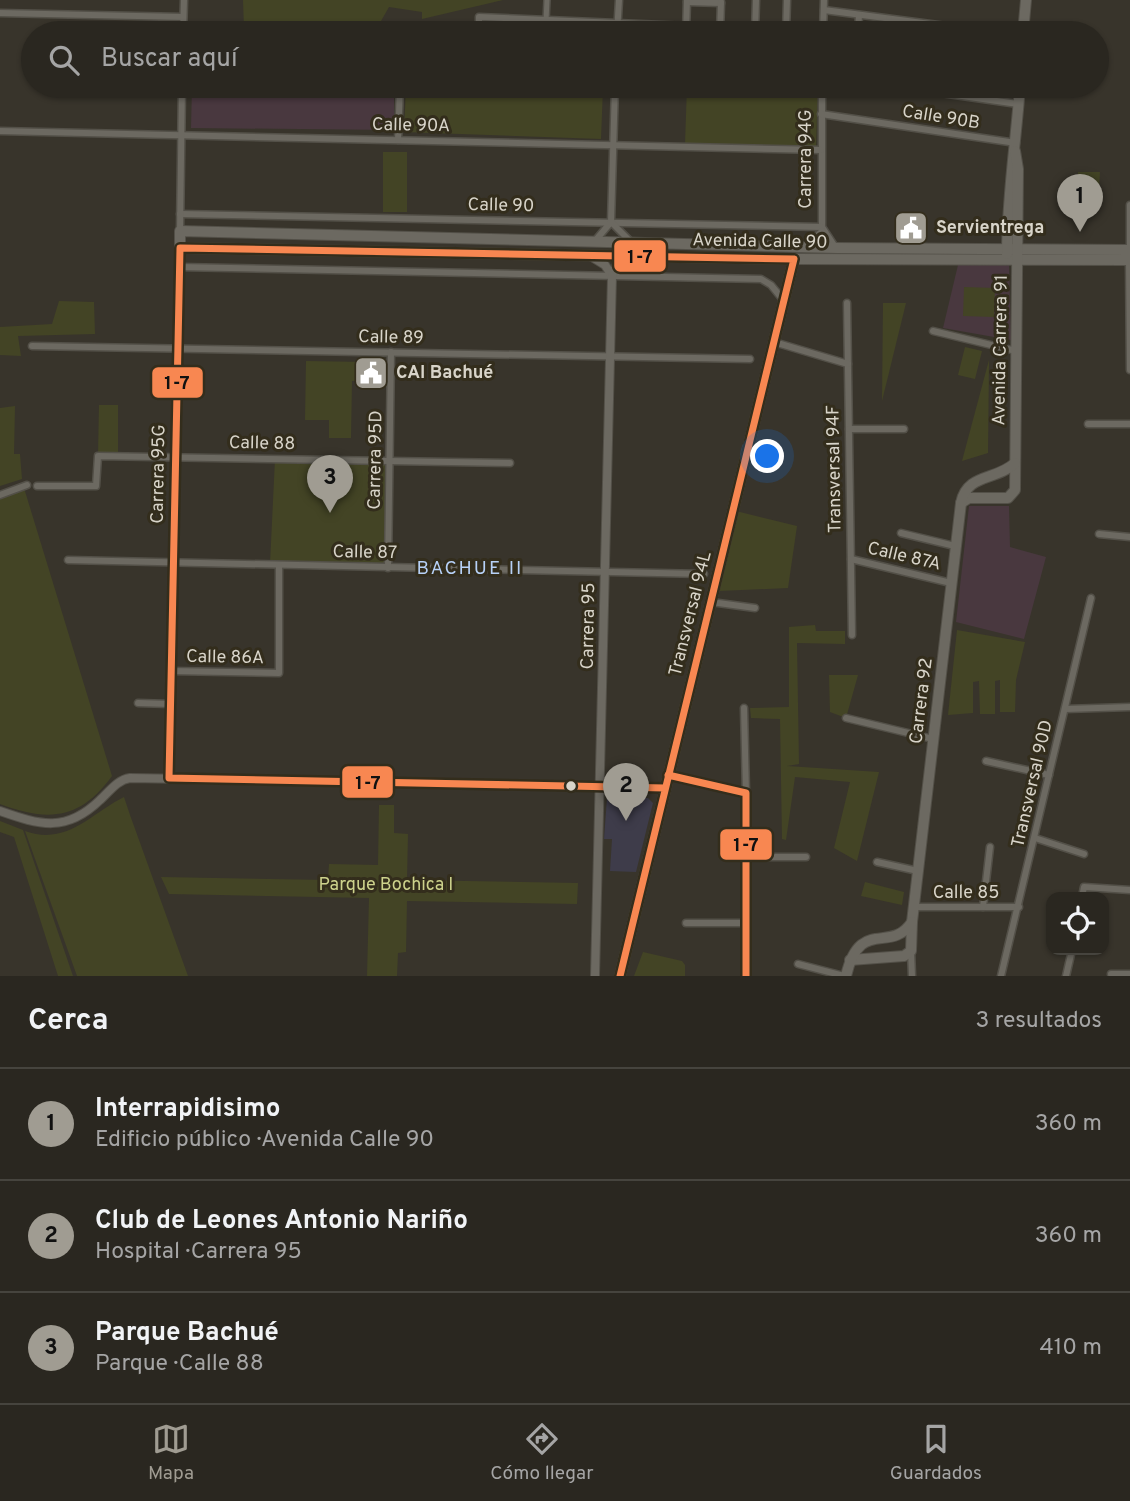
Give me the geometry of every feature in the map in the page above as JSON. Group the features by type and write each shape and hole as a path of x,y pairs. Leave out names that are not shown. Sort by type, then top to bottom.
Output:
{"main road":[{"path":"1024,21 1025,0"},
{"name":"Avenida Carrera 91","path":"961,503 972,498 1011,497 1016,490 1016,351 1012,253 1019,98"},
{"name":"Avenida Carrera 91","path":"1012,253 1007,220 1010,173 1015,147"},
{"path":"986,248 1000,239 1007,220"},
{"name":"Avenida Calle 90","path":"180,231 837,248 986,248 1012,253"},
{"name":"Carrera 95G","path":"180,231 180,248"},
{"name":"Carrera 94G","path":"794,259 807,246"},
{"name":"Avenida Calle 90","path":"180,248 794,259 1012,253 1130,255"},
{"name":"Transversal 94L","path":"620,976 794,259"},
{"path":"961,503 964,490 970,484 1006,471 1015,463"},
{"name":"Carrera 92","path":"912,951 912,922 961,503"},
{"path":"845,976 854,949 862,943 902,933 912,922"},
{"path":"850,960 904,956 912,951"}],"street":[{"path":"183,21 184,0"},
{"path":"546,20 547,0"},
{"path":"618,21 619,0"},
{"path":"755,21 756,0"},
{"path":"786,21 787,0"},
{"path":"824,0 824,21"},
{"path":"686,21 687,1 721,2 720,21"},
{"path":"824,10 906,21"},
{"path":"0,13 183,17"},
{"path":"859,15 859,21"},
{"path":"479,21 479,18 564,21"},
{"name":"Carrera 95G","path":"180,231 182,98"},
{"path":"398,140 400,98"},
{"path":"595,241 611,222 615,98"},
{"name":"Carrera 94G","path":"822,98 822,229 837,248"},
{"path":"978,98 1018,104"},
{"name":"Calle 90B","path":"821,114 1015,147"},
{"name":"Calle 90A","path":"0,131 821,150"},
{"path":"1130,205 1130,370"},
{"name":"Calle 90","path":"180,214 822,229"},
{"path":"611,222 631,242"},
{"name":"Carrera 94G","path":"807,246 822,229"},
{"name":"Carrera 95G","path":"169,778 180,248"},
{"path":"588,255 605,265 612,276"},
{"path":"612,276 617,264 628,256"},
{"path":"179,267 761,279 771,285 784,301"},
{"name":"Carrera 95","path":"595,976 612,276"},
{"name":"Transversal 94F","path":"846,303 852,635"},
{"path":"933,331 1016,351"},
{"path":"774,342 848,364"},
{"name":"Calle 89","path":"32,346 750,359"},
{"name":"Carrera 95D","path":"388,568 391,352"},
{"path":"1088,424 1130,424"},
{"path":"849,429 904,429"},
{"name":"Calle 88","path":"37,486 96,486 98,456 510,463"},
{"path":"0,495 27,485"},
{"path":"901,533 956,547"},
{"path":"1099,534 1130,537"},
{"name":"Calle 87A","path":"851,559 951,583"},
{"name":"Calle 87","path":"68,560 704,575"},
{"name":"Calle 86A","path":"171,671 279,673 279,565"},
{"name":"Transversal 90D","path":"1001,976 1091,598"},
{"path":"710,602 755,608"},
{"path":"138,703 170,704"},
{"path":"1065,709 1130,707"},
{"path":"744,708 746,976"},
{"path":"846,718 933,739"},
{"path":"986,761 1049,775"},
{"path":"668,775 746,793"},
{"path":"0,811 41,824 68,821 83,814 124,779 665,788"},
{"path":"1035,838 1084,854"},
{"path":"983,907 990,847"},
{"path":"746,857 806,857"},
{"path":"877,862 918,871"},
{"path":"1083,892 1084,887 1130,890"},
{"name":"Calle 85","path":"914,907 1019,907"},
{"path":"687,923 746,923"},
{"name":"Carrera 92","path":"912,951 912,976"},
{"path":"1066,976 1071,955"},
{"path":"798,964 845,976"},
{"path":"1111,974 1130,974"}],"shaded area":[{"path":"192,98 394,98 394,130 191,128"},
{"path":"958,265 1009,265 1011,340 943,328"},
{"path":"969,506 1009,506 1010,547 1046,557 1024,639 956,622"},
{"path":"607,798 648,798 653,803 636,872 610,871 612,839 604,839"}],"green space":[{"path":"243,0 503,0 422,19 422,12 389,7 381,21 244,21"},
{"path":"405,98 603,98 601,139 404,132"},
{"path":"687,98 818,98 816,148 685,144"},
{"path":"383,152 407,152 407,212 383,212"},
{"path":"1078,172 1100,172 1098,204 1077,204"},
{"path":"964,287 995,288 994,317 963,316"},
{"path":"59,301 94,302 95,334 18,336 21,356 0,355 0,327 52,324"},
{"path":"883,303 906,303 882,401"},
{"path":"965,347 982,351 975,379 958,375"},
{"path":"989,360 988,453 962,461"},
{"path":"306,361 366,362 365,380 352,381 351,438 329,438 329,420 305,420"},
{"path":"99,405 118,405 118,456 98,456"},
{"path":"15,406 14,454 20,454 22,479 0,486 0,408"},
{"path":"275,459 390,461 387,567 270,564"},
{"path":"24,488 112,776 100,791 75,809 48,815 0,804 0,498"},
{"path":"736,511 797,526 788,588 719,591"},
{"path":"815,625 816,631 845,631 845,644 797,643 799,764 787,766 879,772 857,861 834,848 850,782 795,777 786,840 782,839 780,719 751,718 750,708 789,707 789,627"},
{"path":"957,630 1025,642 1016,680 1015,712 1000,712 1000,680 995,681 995,714 980,714 979,681 973,682 973,713 948,715"},
{"path":"829,675 858,675 846,718 830,712"},
{"path":"124,797 188,976 77,976 25,831 40,835 66,831"},
{"name":"Parque Bochica I","path":"379,805 394,805 394,833 408,834 407,880 578,883 577,904 407,901 406,952 398,953 397,976 367,976 369,898 169,894 161,877 328,880 329,864 378,865"},
{"path":"0,821 23,830 73,976 58,976 14,837 0,832"},
{"path":"865,882 904,892 902,905 861,896"},
{"path":"643,952 682,961 685,965 685,976 634,976"}],"transit line":[{"name":"1-7","path":"620,976 794,259 180,248 169,778 665,788"},
{"name":"1-7","path":"668,775 746,793 746,976"}],"place":[{"name":"Servientrega","path":"911,228"},
{"name":"Interrapidisimo","path":"1080,232"},
{"name":"CAI Bachué","path":"371,373"},
{"name":"Parque Bachué","path":"330,513"},
{"name":"Club de Leones Antonio Nariño","path":"626,821"}],"district":[{"name":"BACHUE II","path":"470,569"}]}
